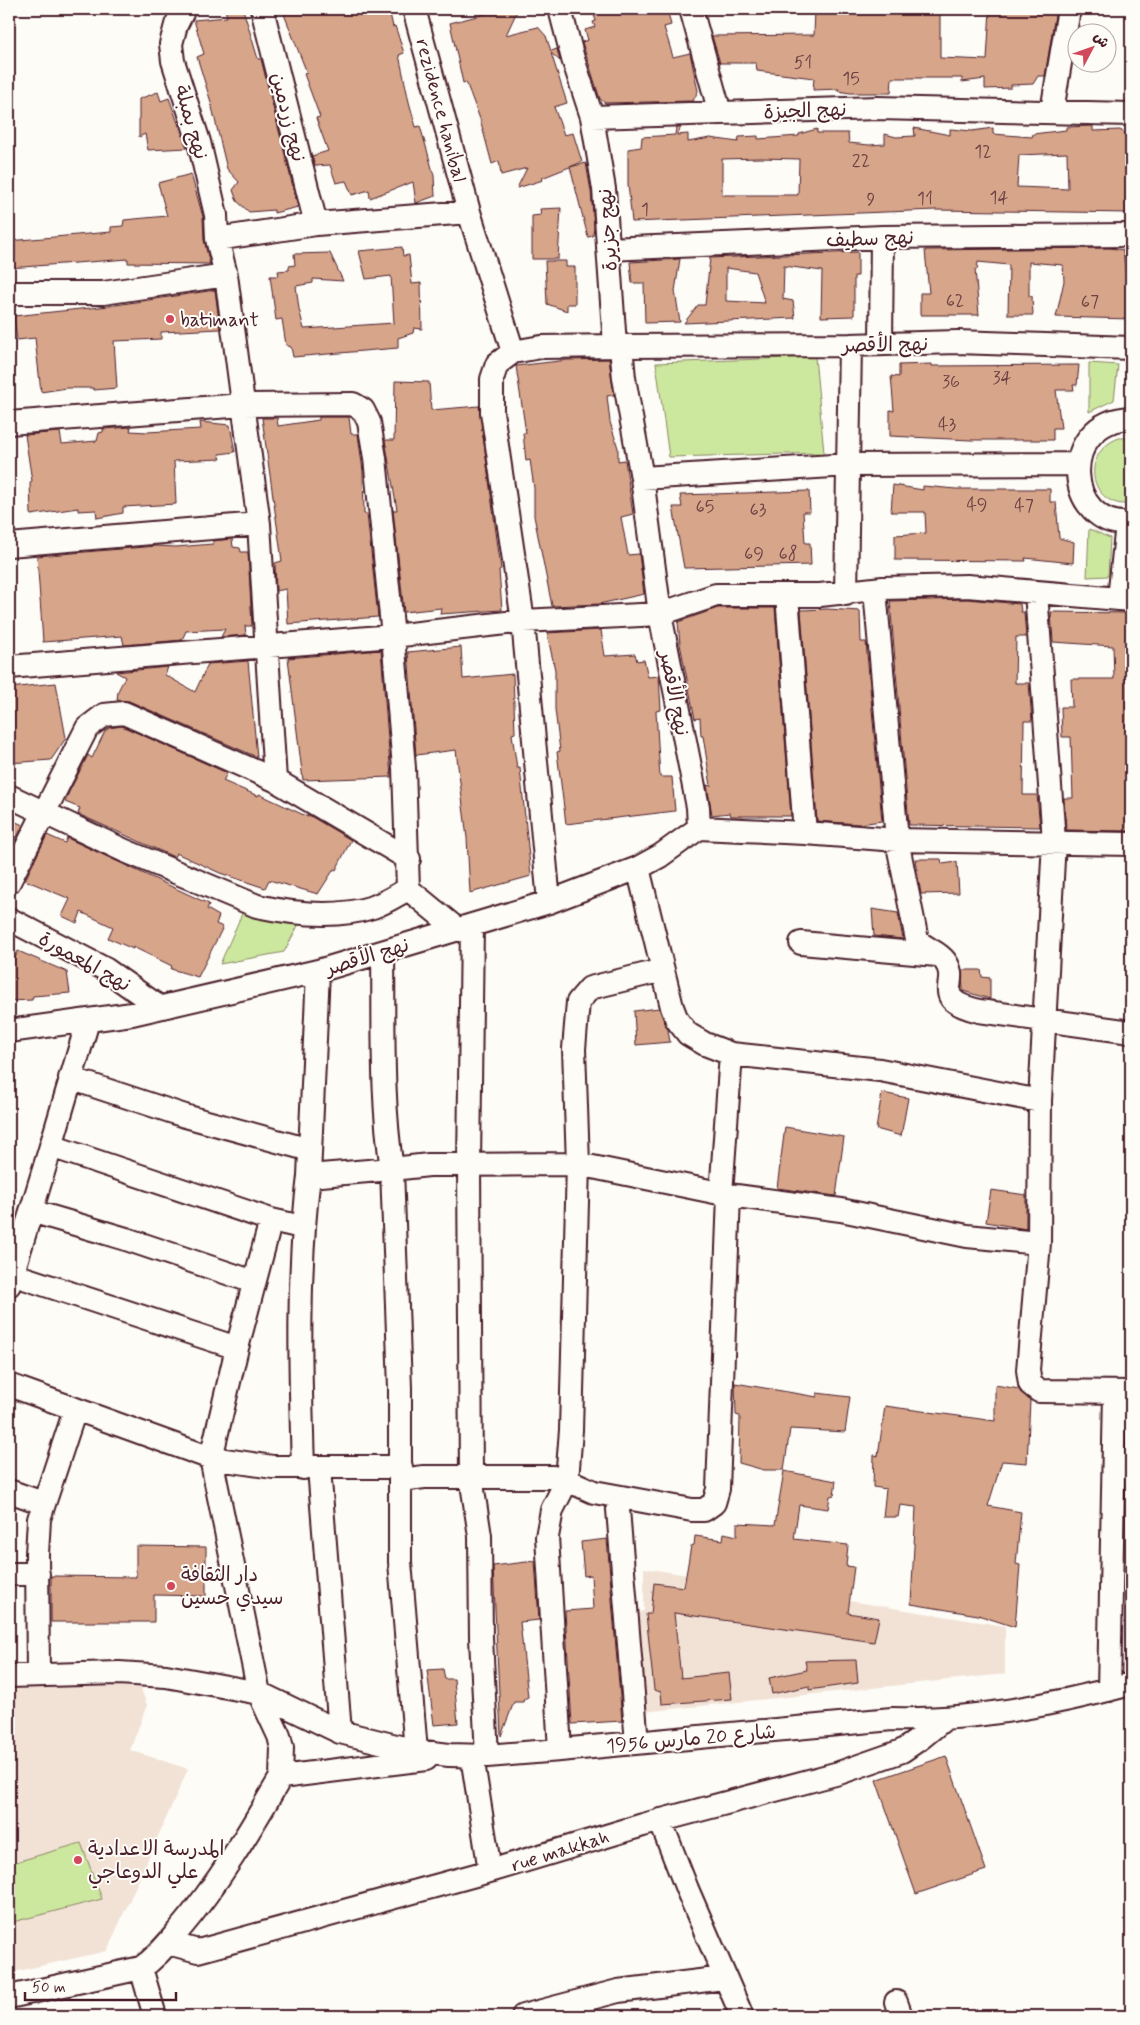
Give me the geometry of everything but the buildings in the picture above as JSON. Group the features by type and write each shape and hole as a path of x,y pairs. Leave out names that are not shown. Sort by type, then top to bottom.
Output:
{"street":[{"name":"نهج بمبلة","path":"184,9 176,25 171,44 173,61 199,142 216,215 217,239 226,275 259,524 275,780"},
{"name":"نهج زردمين","path":"262,9 316,224"},
{"name":"rezidence hanibal","path":"414,9 469,212 513,352"},
{"path":"560,9 573,59 592,117"},
{"path":"691,9 720,113"},
{"path":"1052,111 1069,9"},
{"name":"نهج الجيزة","path":"592,117 878,108 1131,114"},
{"name":"نهج جزيرة","path":"592,117 603,181 618,346"},
{"path":"217,239 316,224 469,212"},
{"name":"نهج سطيف","path":"608,249 882,237 1131,235"},
{"path":"881,344 882,237"},
{"path":"9,293 103,293 226,275"},
{"name":"نهج الأقصر","path":"9,1031 132,1014 318,972 549,902 638,868 660,856 699,828 698,807 660,614 642,478 618,346 850,345 957,342 1131,348"},
{"path":"846,594 850,345"},
{"path":"549,902 523,621 492,412 492,380 497,364 513,352 541,347 618,346"},
{"path":"9,423 243,405 352,404 363,410 369,422 375,458 394,636 409,859 408,890"},
{"path":"9,667 265,644 394,636 523,621 660,614 716,595 846,594 875,590 967,586 1125,599 1129,524 1106,518 1089,504 1082,492 1077,464 1084,445 1097,429 1108,422 1131,418"},
{"path":"642,478 849,465 1077,464"},
{"path":"9,545 259,524"},
{"path":"875,590 897,840 914,932 923,947 944,960 948,968 949,990 954,1003 979,1011 1046,1018 1131,1032"},
{"path":"1036,592 1054,841 1046,1018 1040,1101 1037,1284 1028,1359 1030,1384 1038,1391 1123,1393 1109,1690"},
{"path":"787,594 805,833"},
{"path":"9,882 87,728 104,715 124,713 275,780 409,859"},
{"path":"9,796 140,858 257,906 280,911 325,914 349,912 374,906 408,890"},
{"path":"699,828 897,840 1054,841 1131,844"},
{"path":"638,868 672,1007 677,1020 688,1034 705,1044 730,1054 880,1070 1040,1101"},
{"path":"408,890 465,927 471,1477 480,1536 479,1756 490,1871"},
{"name":"نهج المعمورة","path":"9,919 128,983 159,1007"},
{"path":"800,943 938,955"},
{"path":"383,952 385,1084 392,1169 397,1284 401,1474 400,1562 416,1751"},
{"path":"560,1750 547,1537 552,1510 567,1480 574,1376 578,1164 574,1048 578,1002 590,988 663,970"},
{"path":"318,972 309,1176 302,1227 300,1387 311,1468 340,1732"},
{"path":"88,1021 32,1211 11,1275 237,1348"},
{"path":"9,1385 212,1458 273,1467 471,1477 529,1476 567,1480 594,1492 692,1510 704,1510 714,1503 718,1489 722,1432 725,1194 730,1054"},
{"path":"70,1078 185,1116 310,1150"},
{"path":"51,1146 271,1220 302,1227"},
{"path":"309,1176 429,1165 578,1164 725,1194 841,1210 967,1236 1039,1243"},
{"path":"32,1211 126,1239 254,1282"},
{"path":"9,1997 141,1968 152,1961 215,1883 282,1777 282,1748 279,1736 259,1693 212,1458 237,1348 271,1220"},
{"path":"38,1675 37,1536 43,1503 75,1410"},
{"path":"9,1491 43,1503"},
{"path":"617,1497 637,1743"},
{"path":"9,1574 38,1574"},
{"name":"شارع 20 مارس 1956","path":"9,1676 118,1673 166,1676 259,1693 340,1732 416,1751 479,1756 892,1719 943,1720 1042,1705 1131,1684"},
{"name":"rue makkah","path":"168,1943 198,1952 490,1871 660,1820 839,1773 902,1751 922,1738 943,1720"},
{"path":"282,1777 449,1755"},
{"path":"660,1820 724,1978 742,2016"},
{"path":"141,1968 155,2016"},
{"path":"523,2016 618,1991 724,1978"}],"shaded area":[{"path":"644,1568 1005,1626 1005,1674 643,1712 631,1620 644,1610"},
{"name":"المدرسة الاعدادية علي الدوعاجي","path":"139,1683 147,1705 130,1750 188,1769 107,1951 9,1973 9,1689"}],"green space":[{"path":"815,357 824,453 669,457 656,363"},
{"path":"1089,363 1118,365 1114,400 1089,412"},
{"path":"1119,438 1131,438 1131,504 1117,503 1106,497 1098,489 1094,478 1094,467 1098,455 1106,445"},
{"path":"1089,529 1110,538 1108,576 1087,577"},
{"path":"244,909 300,922 284,952 220,964"},
{"path":"81,1843 102,1899 9,1923 9,1864"}],"place":[{"name":"batimant","path":"170,319"},
{"name":"دار الثقافة سيدي حسين","path":"171,1586"},
{"name":"المدرسة الاعدادية علي الدوعاجي","path":"78,1860"}]}
